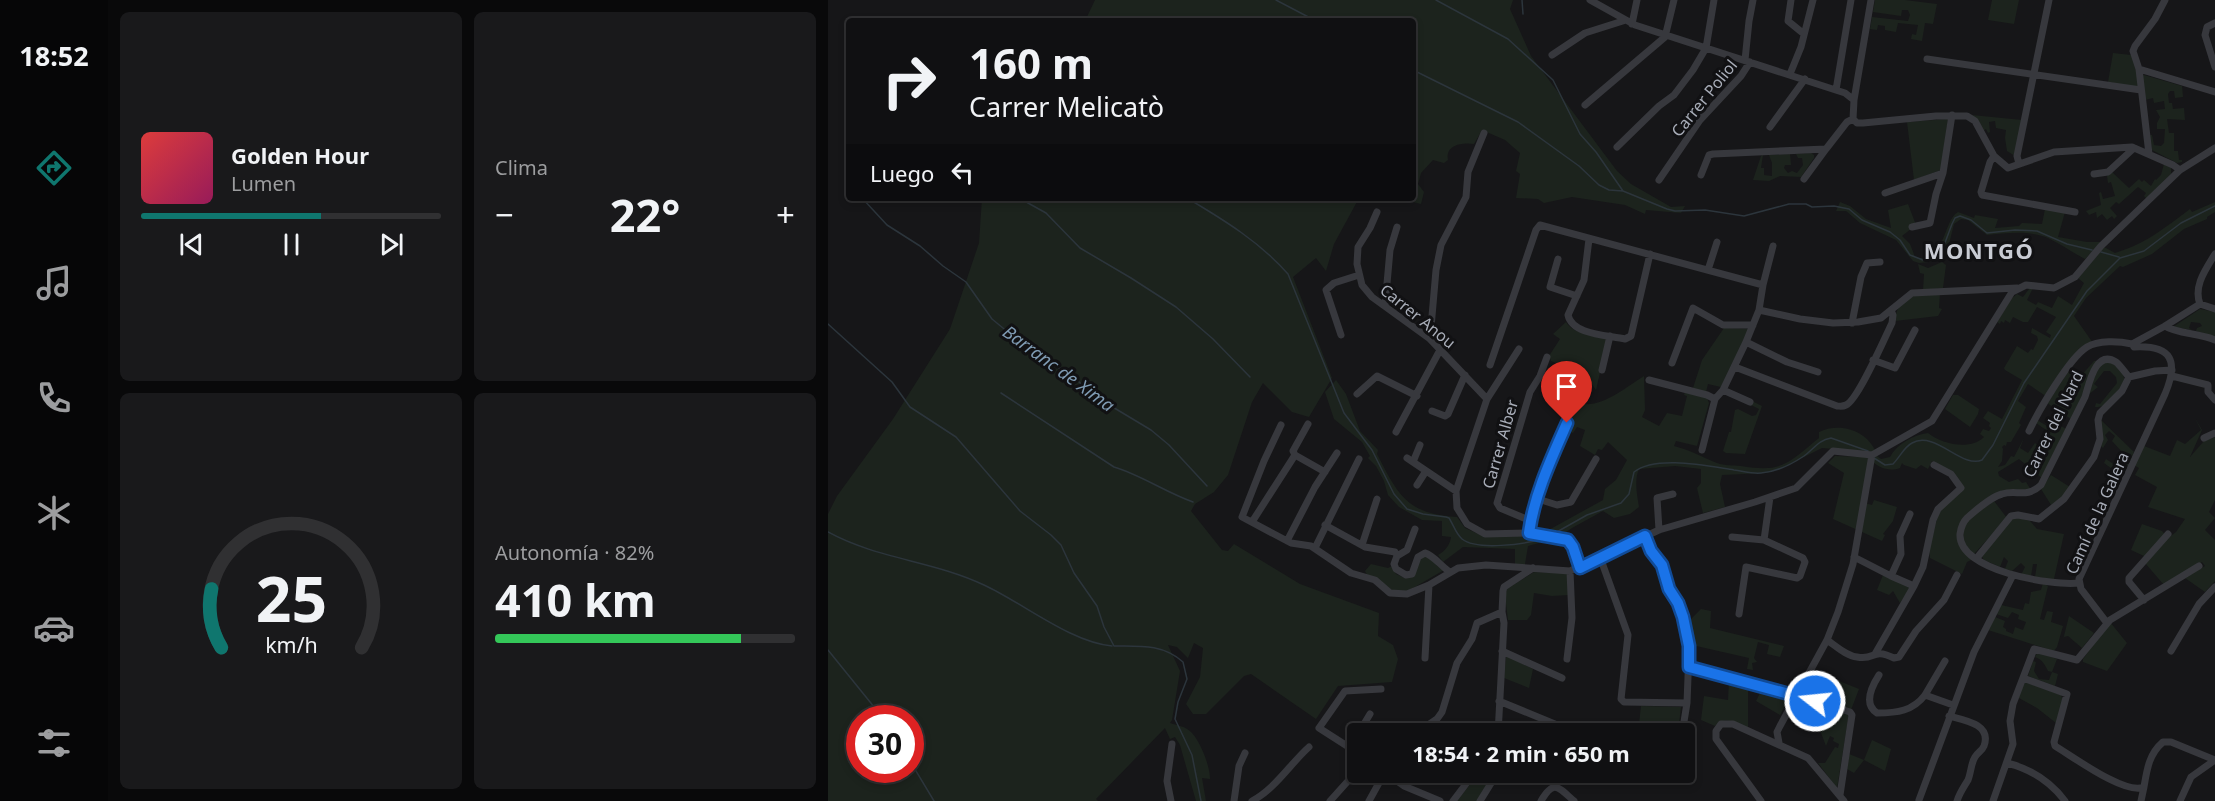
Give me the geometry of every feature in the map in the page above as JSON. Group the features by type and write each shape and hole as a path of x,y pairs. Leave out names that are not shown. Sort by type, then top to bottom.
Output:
{"street":[{"path":"1590,0 1629,22 1805,79 1845,93 1854,100"},
{"path":"1629,22 1637,0"},
{"path":"1585,105 1667,34 1674,0"},
{"path":"1617,147 1659,106 1674,95 1689,75 1706,48 1714,0"},
{"path":"1747,61 1749,21 1753,0"},
{"path":"1791,0 1788,21 1804,34"},
{"path":"1790,74 1813,0"},
{"path":"1836,90 1851,0"},
{"path":"1853,119 1854,100 1871,0"},
{"path":"2019,164 2018,156 2049,0"},
{"path":"2150,154 2139,69 2133,51 2165,0"},
{"path":"1552,55 1585,33 1629,22"},
{"path":"2215,23 2207,27 2205,34 2215,67"},
{"path":"1927,59 2141,90"},
{"name":"Carrer Poliol","path":"1659,180 1700,120 1741,76 1747,61"},
{"path":"2139,69 2215,92"},
{"path":"1770,127 1805,79"},
{"path":"1853,119 1857,123 1863,123 1952,115 1965,116 1975,121 1994,156 2006,168 2054,152 2134,148 2174,165 2180,170"},
{"path":"1912,227 1930,223 1943,173 1952,115"},
{"path":"1804,179 1847,122 1853,119"},
{"path":"1430,339 1436,270 1441,245 1466,197 1468,172 1484,133"},
{"path":"2094,174 2108,172 2134,148"},
{"path":"1759,310 1800,320 1852,323 1881,318 1912,293 2017,288 2026,285 2054,288 2075,278 2101,246 2180,170 2215,148"},
{"path":"1701,175 1709,155 1713,154 1826,149"},
{"path":"1994,156 1990,162 1982,195 1998,200 2075,212"},
{"path":"1885,193 1943,173"},
{"path":"1341,335 1326,290 1334,283 1359,274 1356,258 1358,248 1377,212"},
{"path":"1385,306 1390,250 1397,226"},
{"path":"1490,364 1538,227 1545,226 1763,285"},
{"path":"1589,239 1586,275 1568,315 1570,322 1580,329 1627,339 1633,333 1650,254"},
{"path":"1708,270 1717,242"},
{"path":"1702,450 1715,399 1723,390 1735,367 1759,310 1773,246"},
{"path":"2200,304 2199,285 2215,254"},
{"path":"1558,259 1550,287 1578,296"},
{"path":"1852,323 1863,269 1869,263 1880,262"},
{"name":"Carrer Anou","path":"1359,274 1367,292 1430,339 1487,399"},
{"path":"1281,424 1241,515 1287,541 1315,548 1351,573 1375,580 1390,594 1407,594 1461,567 1486,565 1570,571 1659,530 1799,486 1833,452 1872,455 1932,421 2008,296 2017,288"},
{"path":"2200,304 2215,309"},
{"path":"2132,344 2200,304"},
{"path":"1672,363 1693,308 1724,326 1753,325"},
{"path":"1735,367 1841,406 1851,401 1874,360 1893,320 1891,310"},
{"path":"2165,326 2215,340"},
{"path":"1874,360 1895,368 1915,330"},
{"path":"1602,370 1610,336"},
{"path":"1746,342 1787,362 1818,372"},
{"path":"2029,431 2058,382 2086,348 2105,342 2147,347 2168,355 2171,360 2172,373"},
{"path":"1519,349 1487,399 1456,491 1457,508 1467,524 1475,530 1491,535 1529,533 1568,540 1573,547 1580,568"},
{"path":"1396,432 1440,350"},
{"name":"Carrer Alber","path":"1531,521 1500,508 1497,503 1530,392 1540,376 1547,357"},
{"name":"Carrer del Nard","path":"1973,557 1961,543 1962,524 1997,496 2008,493 2028,493 2041,485 2086,394 2088,382 2097,365 2105,360 2113,361 2129,377"},
{"path":"2079,583 2068,584 2013,575 1973,557 2011,516 2039,519 2064,499 2096,452 2100,439 2098,420 2100,413 2122,391 2129,377 2156,371 2172,373 2208,385 2208,392 2215,400"},
{"name":"Camí de la Galera","path":"2107,623 2079,583 2080,576 2172,373"},
{"path":"1432,411 1445,416 1448,414 1465,375"},
{"path":"1357,394 1377,376 1417,396"},
{"path":"1649,380 1715,399"},
{"path":"1723,390 1750,402"},
{"path":"1529,533 1550,462 1575,403"},
{"path":"1252,522 1295,455 1293,451 1308,424"},
{"path":"2204,438 2215,434"},
{"path":"1420,446 1410,460 1456,491"},
{"path":"1287,541 1337,453"},
{"path":"1295,455 1325,472"},
{"path":"1779,743 1780,726 1827,640 1846,589 1872,455"},
{"path":"1315,548 1359,459"},
{"path":"1538,499 1557,505 1571,502 1596,459"},
{"path":"1875,654 1914,586 1924,562 1933,520 1938,509 1961,488 1951,474 1934,465"},
{"path":"1417,485 1426,471"},
{"path":"1659,530 1657,498 1673,494"},
{"path":"1764,540 1770,497"},
{"path":"1362,545 1377,500"},
{"path":"1891,576 1901,554 1900,536 1910,514"},
{"path":"1325,525 1362,545 1395,552 1397,556"},
{"path":"1415,529 1407,550 1397,556 1396,570 1406,575 1412,574 1418,557 1425,553 1431,555 1439,565 1450,572"},
{"path":"2144,600 2129,582 2129,578 2168,534"},
{"path":"1645,536 1651,551 1662,565 1669,589 1683,617 1689,646 1687,703 1684,723"},
{"path":"1732,537 1764,540 1803,558 1804,562 1800,576 1797,578 1746,567 1739,614"},
{"path":"1600,557 1628,635 1621,697 1624,702 1687,703"},
{"path":"1854,557 1914,586"},
{"path":"1993,801 2013,744 2010,724 2011,710 2036,648 2077,660 2107,623 2199,566"},
{"path":"1499,723 1504,587 1533,568"},
{"path":"1567,659 1572,618 1570,571"},
{"path":"1827,640 1856,657 1868,658 1875,654 1885,653 1894,658 1900,656 1916,631 1942,603 1957,575"},
{"path":"1918,800 1977,646 2013,575"},
{"path":"1425,658 1429,585"},
{"path":"2171,651 2199,604 2215,587"},
{"path":"1431,723 1442,712 1457,663 1472,639 1477,623 1502,612"},
{"path":"1502,651 1562,678"},
{"path":"1879,675 1870,695 1871,706 1877,713 1909,710 1917,705 1925,695 1945,661"},
{"path":"1689,667 1797,695 1852,714 1842,798"},
{"path":"2023,678 2067,694 2054,742 2055,746 2122,785 2138,789 2144,787"},
{"path":"1347,746 1319,728 1345,691 1381,689"},
{"path":"1925,695 1953,705"},
{"path":"1498,701 1552,723"},
{"path":"1365,723 1370,714"},
{"path":"1949,716 1978,726 1985,733 1984,746 1975,757 1968,780 1960,790 1957,801"},
{"path":"1761,801 1719,743 1716,733 1719,725 1729,723 1779,743 1812,760 1842,798"},
{"path":"1767,738 1780,726"},
{"path":"2141,801 2148,762 2163,742 2171,742 2215,760"},
{"path":"1171,801 1168,769 1172,744"},
{"path":"1252,801 1272,787 1309,747"},
{"path":"1234,801 1239,766 1245,753"},
{"path":"2180,801 2191,777 2215,760"},
{"path":"2007,763 2034,773 2054,788 2065,801"},
{"path":"1330,801 1347,782"},
{"path":"1369,801 1379,783"},
{"path":"1399,783 1440,801"},
{"path":"1453,801 1467,783"},
{"path":"1480,801 1491,783"},
{"path":"1541,801 1547,790 1555,787 1574,801"}],"shaded area":[{"path":"1095,0 1513,0 1510,9 1531,56 1617,171 1631,184 1671,207 1685,206 1681,213 1646,210 1645,214 1625,205 1572,197 1544,203 1538,199 1516,198 1520,174 1516,171 1520,153 1505,140 1482,130 1474,144 1452,148 1449,151 1448,160 1444,163 1433,160 1421,173 1418,184 1424,192 1421,204 1409,201 1416,201 1416,18 1086,18"},
{"path":"1875,0 1905,0 1937,4 1933,24 1925,23 1922,41 1911,39 1912,34 1916,35 1918,25 1898,23 1896,32 1885,30 1885,26 1878,25 1877,30 1870,29 1872,17 1908,21 1910,15 1908,10 1902,10 1901,16 1873,12"},
{"path":"1992,0 2019,0 2014,24 1988,20"},
{"path":"2113,53 2131,55 2136,62 2138,87 2108,82"},
{"path":"2142,76 2182,86 2183,97 2175,98 2174,91 2168,94 2169,103 2172,103 2173,109 2184,108 2185,120 2167,119 2169,133 2174,133 2174,151 2178,151 2179,160 2182,162 2177,163 2152,150 2149,135 2152,135 2154,145 2161,146 2164,143 2165,129 2157,129 2160,117 2156,110 2165,109 2164,101 2154,103 2153,98 2145,100"},
{"path":"1972,115 2022,120 2015,156 2007,151 2006,130 1996,128 1995,121 1989,122 1990,132 1988,133 1986,129 1983,131"},
{"path":"1948,119 1941,170 1914,180 1907,122"},
{"path":"1811,153 1814,158 1801,177 1780,176 1769,181 1753,180 1763,155 1761,168 1764,168 1764,175 1772,176 1772,163 1769,155 1790,154 1791,165 1785,165 1784,168 1788,173 1792,171 1797,173 1803,165 1802,158 1798,158 1796,154"},
{"path":"2164,164 2171,168 2171,174 2147,199 2144,196 2146,193 2138,187 2119,204 2116,202 2110,208 2117,216 2114,219 2112,216 2107,220 2102,214 2097,218 2096,212 2089,215 2086,211 2101,205 2099,193 2101,192 2103,199 2115,196 2107,176 2112,172 2129,188 2139,179 2151,186 2161,175"},
{"path":"982,201 1357,201 1334,244 1326,271 1316,258 1293,277 1332,378 1309,417 1292,412 1263,383 1252,402 1228,475 1214,492 1195,504 1191,511 1222,550 1228,551 1234,544 1300,584 1379,613 1378,636 1393,645 1398,659 1392,682 1338,686 1316,719 1251,674 1244,676 1206,714 1193,714 1186,704 1200,677 1203,648 1194,643 1188,658 1177,647 1168,645 1180,671 1170,723 1190,731 1202,749 1210,774 1210,779 1202,778 1206,801 1196,801 1180,745 1175,737 1170,739 1165,728 1096,799 1098,801 828,801 828,514 837,496 893,419 950,329 979,243"},
{"path":"1840,202 1850,206 1866,219 1891,228 1888,210 1908,204 1916,225 1902,236 1910,244 1915,257 1925,258 1938,249 1949,224 1958,212 1974,218 1975,215 1998,219 1995,228 2019,226 2022,223 2042,224 2045,209 2065,212 2058,237 2102,242 2085,259 2041,235 2018,233 1987,235 1968,220 1961,219 1954,224 1948,248 1939,261 1919,263 1913,261 1896,240 1860,223 1846,211 1836,211"},
{"path":"2215,202 2215,212 2207,219 2184,229 2152,254 2123,267 2120,266 2086,298 2074,316 2093,343 2085,346 2047,397 2028,384 2018,401 2026,407 2019,423 2021,425 2011,442 2007,442 2006,446 2002,447 2002,461 1998,467 2005,465 2011,456 2014,457 2024,438 2020,448 2028,453 2035,443 2040,447 2049,432 2036,423 2037,420 2047,426 2053,421 2066,429 2043,479 2019,459 1998,472 1999,476 2009,482 2018,479 2022,483 2026,482 2031,490 2009,492 1967,515 1959,534 1973,559 1967,562 1962,574 1930,558 1929,550 1939,511 1960,493 1947,469 1932,461 1928,469 1921,465 1916,469 1902,463 1900,468 1888,469 1880,467 1870,459 1861,502 1872,505 1874,500 1897,507 1893,521 1883,534 1885,535 1882,541 1833,519 1844,473 1828,463 1835,456 1867,457 1848,450 1822,448 1767,473 1722,475 1720,484 1725,507 1703,513 1697,488 1701,483 1701,469 1675,466 1639,469 1636,483 1639,507 1630,514 1614,518 1603,511 1562,535 1545,532 1603,500 1605,489 1616,480 1627,460 1608,442 1602,450 1598,449 1595,455 1580,446 1585,430 1577,427 1573,433 1567,431 1578,403 1595,403 1604,400 1644,376 1645,410 1642,417 1659,426 1667,413 1682,416 1687,396 1684,395 1685,392 1707,398 1709,403 1697,446 1676,441 1674,446 1723,465 1776,467 1800,454 1819,438 1819,432 1836,428 1845,428 1862,435 1881,459 1890,457 1906,441 1928,433 1948,443 1964,445 1978,441 1984,437 1980,434 1983,429 1989,431 1991,428 1990,423 1983,418 1988,411 2002,419 2022,380 2004,368 2017,346 2028,353 2031,349 2033,350 2038,340 2037,336 2031,333 2032,328 2050,338 2051,335 2046,332 2056,317 2037,307 2028,322 2013,317 2010,323 2005,320 2000,324 1997,322 2011,299 2017,294 2023,297 2029,289 2033,288 2027,300 2036,305 2038,302 2052,308 2058,296 2072,305 2084,283 2078,278 2104,247 2115,253 2136,245 2190,209 2192,212"},
{"path":"1942,262 1946,265 1943,288 1923,290 1924,274 1920,273 1918,264 1928,268"},
{"path":"1940,293 1939,308 1942,309 1938,316 1895,321 1904,300 1916,295"},
{"path":"2200,309 2215,312 2215,337 2196,331 2202,326 2200,323 2191,322 2189,328 2192,330 2173,327"},
{"path":"1566,322 1579,332 1608,338 1596,390 1580,367 1574,371 1551,361 1549,356 1560,339 1553,334"},
{"path":"1724,328 1750,329 1721,387 1708,384 1706,392 1693,388 1702,360"},
{"path":"2094,361 2098,361 2084,396 2071,419 2047,403 2070,369 2080,377"},
{"path":"2103,363 2113,363 2122,372 2123,383 2118,393 2109,402 2095,407 2096,403 2100,404 2117,383 2116,377 2110,371 2104,371 2094,384 2098,387 2088,395 2097,368"},
{"path":"1336,380 1346,394 1360,431 1378,450 1377,454 1391,481 1406,500 1415,507 1426,512 1457,517 1465,528 1483,536 1531,536 1553,539 1528,546 1525,564 1515,564 1515,549 1463,547 1443,562 1438,555 1447,548 1451,537 1442,536 1442,521 1422,520 1399,507 1388,495 1384,481 1376,466 1368,458 1370,456 1362,442 1334,419 1325,392"},
{"path":"1953,395 1958,395 1979,409 1970,427 1945,409"},
{"path":"1752,401 1762,406 1745,454 1726,453 1723,451 1729,432 1731,432 1735,410 1738,409 1752,416 1756,415 1759,409 1751,405"},
{"path":"2195,418 2202,430 2190,457 2204,441 2215,437 2215,500 2209,512 2215,518 2205,530 2215,540 2215,581 2205,592 2185,578 2205,566 2202,562 2164,585 2145,563 2144,556 2131,550 2142,524 2162,531 2168,538 2176,532 2185,519 2148,507 2157,487 2135,475 2139,468 2134,465 2144,446 2170,456 2177,440 2185,444 2201,430"},
{"path":"2101,420 2134,452 2123,477 2104,463 2106,459 2115,465 2117,462 2120,463 2122,452 2112,441 2115,436 2109,431 2105,435 2108,440 2103,448 2101,446"},
{"path":"2051,475 2070,487 2053,508 2041,489"},
{"path":"1994,501 2007,518 1974,554 1968,548 1963,530 1972,515"},
{"path":"2016,517 2030,521 2037,529 2064,534 2054,579 2035,577 2037,564 2033,564 2031,576 2021,575 2025,567 2021,563 2012,571 2005,569 2008,561 2004,557 2000,567 1982,557 2011,519"},
{"path":"1424,556 1430,557 1437,566 1444,570 1408,591 1393,591 1367,575 1365,571 1371,564 1388,568 1392,566 1396,574 1405,578"},
{"path":"1534,572 1568,573 1569,595 1552,596 1534,593 1531,615 1527,620 1508,620 1505,596 1507,589"},
{"path":"1883,575 1911,587 1900,603 1893,591 1889,595 1877,590"},
{"path":"2043,583 2048,586 2040,619 2044,620 2047,611 2053,612 2051,622 2063,626 2054,651 1988,630 1995,617 2005,621 2003,627 2006,631 2013,634 2015,627 2023,630 2026,622 2018,619 2019,615 2012,612 2008,618 1996,614 2001,605 2023,610 2025,603 2029,604 2031,592 2041,590"},
{"path":"1701,609 1711,611 1710,628 1784,646 1780,657 1767,654 1769,645 1758,642 1754,658 1757,662 1752,663 1753,670 1747,669 1749,658 1692,645 1688,622"},
{"path":"2069,616 2094,633 2082,648 2068,636 2063,640"},
{"path":"2110,622 2127,643 2107,671 2083,662 2083,659"},
{"path":"2038,652 2057,659 2052,672 2048,671 2042,661 2035,657"},
{"path":"1507,656 1533,669 1529,688 1504,678"},
{"path":"2033,661 2036,662 2034,671 2039,679 2049,680 2052,672 2058,674 2055,686 2028,676"},
{"path":"1834,679 1859,689 1851,710 1834,704 1835,695 1829,693"},
{"path":"1729,680 1748,685 1748,728 1727,720 1715,726 1701,720 1704,696 1728,700"},
{"path":"2025,682 2061,695 2063,701 2056,723 2037,708 2017,697"},
{"path":"1762,689 1787,702 1780,715 1756,701"},
{"path":"1641,706 1681,707 1679,723 1639,723"},
{"path":"1822,706 1825,706 1823,714 1827,714 1829,708 1849,714 1837,788 1818,763 1825,763 1839,744 1830,736 1826,746 1818,725"},
{"path":"1872,740 1891,749 1885,771 1864,760"},
{"path":"1849,754 1864,760 1854,773 1847,769"},
{"path":"1471,783 1489,783 1477,801 1457,801"}],"waterway":[{"path":"1276,0 1310,18"},
{"path":"1436,0 1508,39 1553,80 1580,134 1596,152 1623,191"},
{"path":"1522,0 1523,14"},
{"path":"1416,71 1518,122 1579,166 1599,185 1609,190 1623,191 1667,209 1705,210 1744,216 1789,204 1806,204 1812,207 1834,206 1849,209 1862,220 1890,232 1900,240 1910,255 1923,260 1934,257 1943,248 1955,218 1960,216 1971,220 1987,233 2015,230 2037,231 2067,244 2092,250"},
{"name":"Barranc de Xima","path":"865,201 887,225 920,246 966,282 992,319 1037,356 1070,374 1096,397 1151,430 1169,445 1207,486"},
{"path":"1024,201 1046,213 1080,248 1176,307 1213,339 1250,377"},
{"path":"1192,201 1228,223 1266,252 1288,274 1344,413 1372,450 1394,494 1407,509 1449,518 1456,532 1469,543 1489,546 1542,539"},
{"path":"1874,458 1885,465 1893,464 1909,445 1921,440 1930,441 1966,459 1982,460 1993,445 2024,383 2087,291 2120,258 2144,251 2181,223 2215,206"},
{"path":"2101,252 2119,257"},
{"path":"828,324 892,382 910,407 956,437 1020,511 1061,545 1074,573 1097,606 1114,646 1142,646 1159,649 1183,662 1187,679 1178,702 1175,719 1192,755 1201,801"},
{"path":"1001,393 1114,467 1193,502"},
{"path":"1555,533 1587,515 1621,503 1629,494 1634,472 1655,464 1682,463 1758,473 1778,469 1794,462 1819,443 1831,438 1868,451"},
{"path":"828,532 866,548 965,577 999,593 1063,630 1096,643 1112,646"},
{"path":"828,650 872,705"},
{"path":"923,783 934,801"}],"district":[{"name":"MONTGÓ","path":"1979,250"}],"route":[{"path":"1567,423 1550,462 1529,533 1568,540 1573,547 1580,568 1645,536 1651,551 1662,565 1670,592 1678,603 1683,617 1689,646 1689,667 1815,701"}]}
